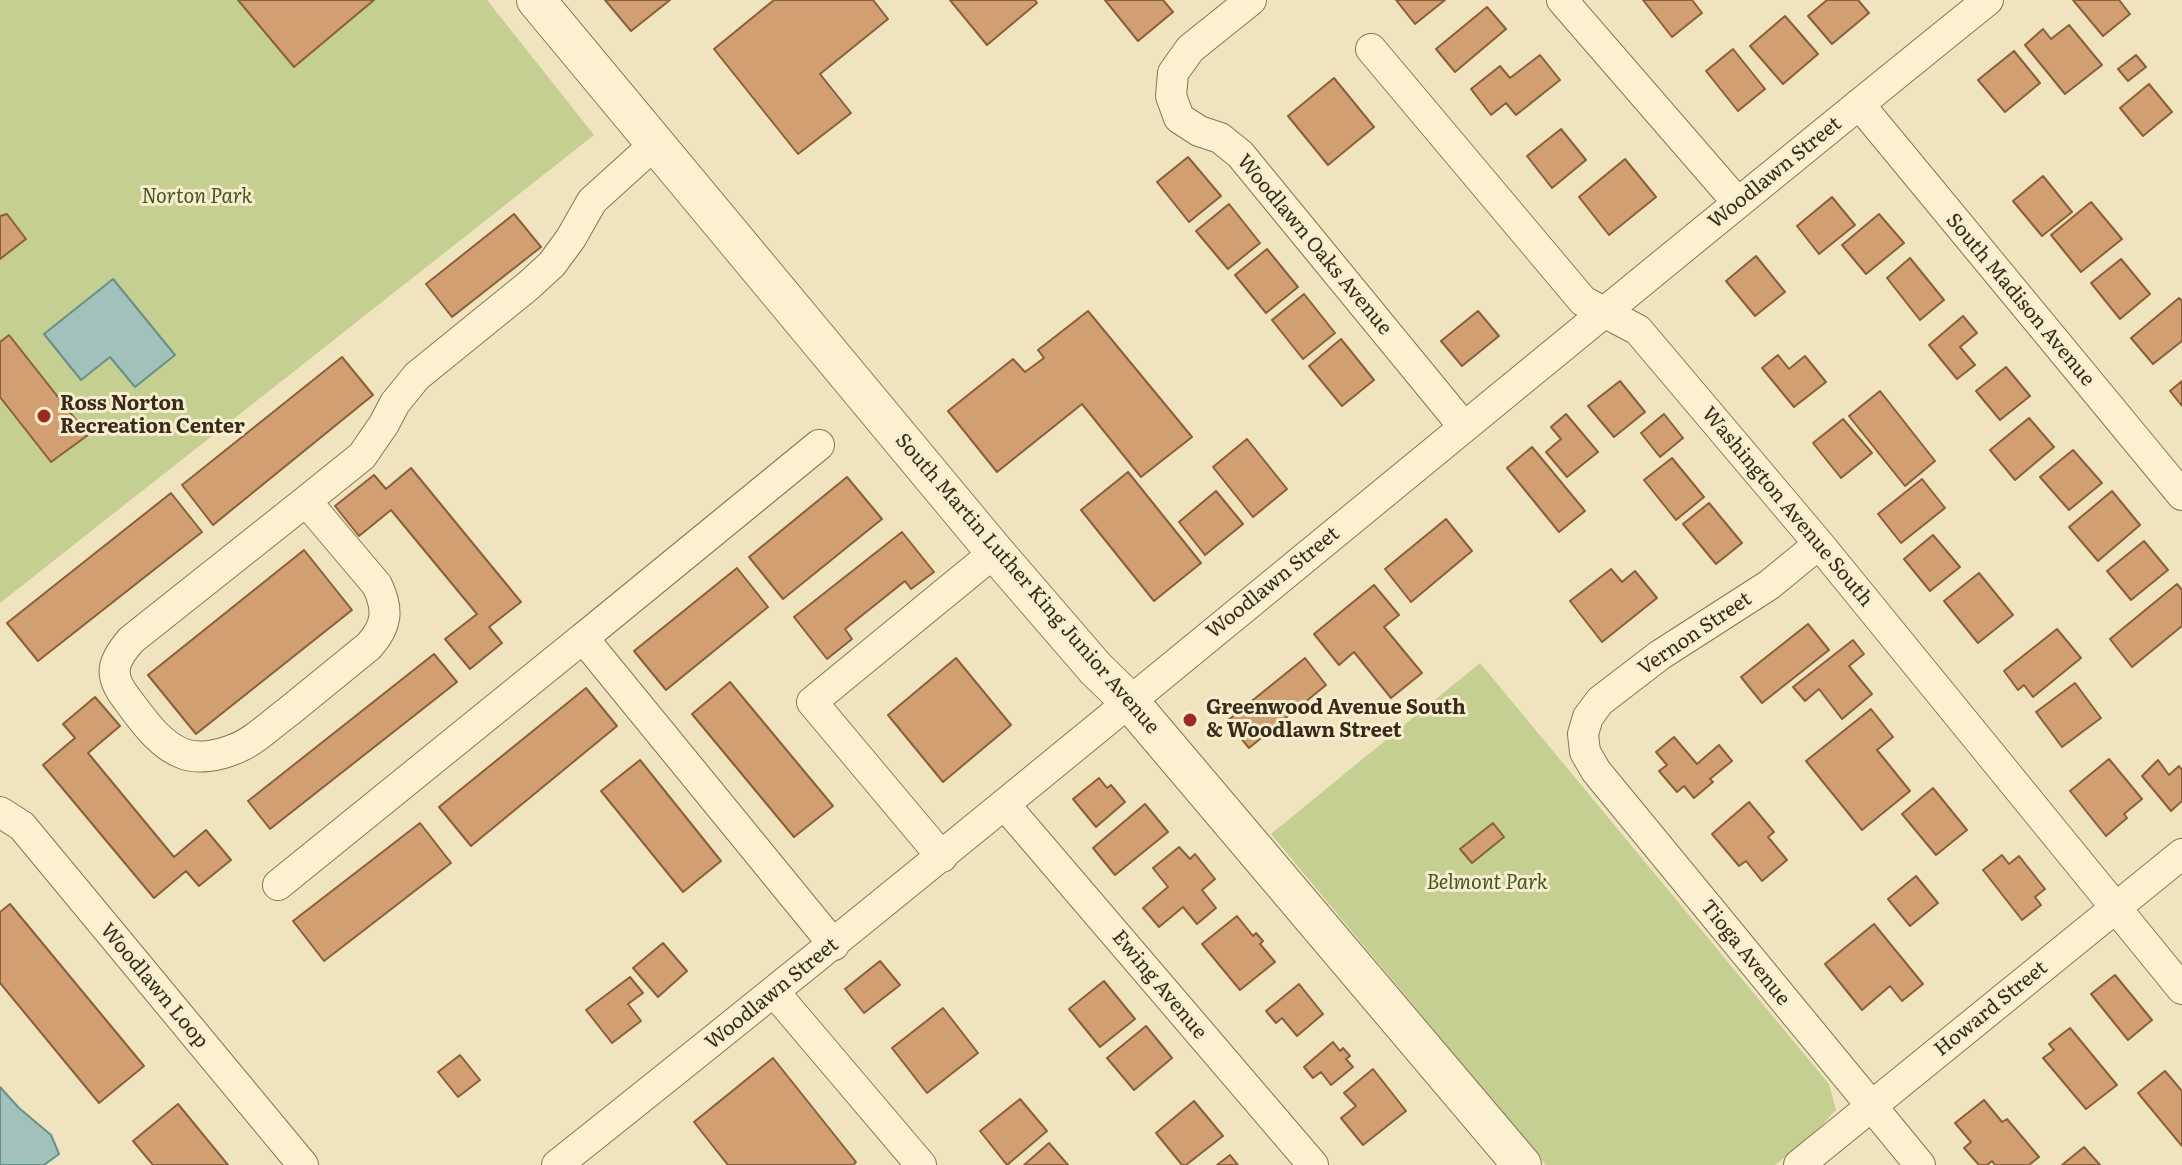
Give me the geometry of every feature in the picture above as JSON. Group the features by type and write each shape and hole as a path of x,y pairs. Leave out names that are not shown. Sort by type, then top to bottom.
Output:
{"street":[{"name":"South Martin Luther King Junior Avenue","path":"536,0 995,552 1096,669 1129,701 1522,1165"},
{"name":"Woodlawn Oaks Avenue","path":"1251,0 1190,49 1173,73 1171,96 1179,118 1199,131 1220,138 1240,154 1464,427"},
{"path":"1562,0 1738,203"},
{"name":"Woodlawn Street","path":"557,1165 834,945 1988,0"},
{"name":"Washington Avenue South","path":"1371,49 1583,301 1638,330 1819,544 2182,989"},
{"name":"South Madison Avenue","path":"1859,104 2182,495"},
{"path":"306,501 377,585 385,601 386,618 381,633 256,737 234,750 211,756 184,754 160,740 124,695 116,682 113,667 120,652 131,640 362,456 395,403 417,376 552,264 592,201 655,144"},
{"path":"278,885 819,445"},
{"name":"Vernon Street","path":"1583,734 1588,717 1600,701 1660,655 1769,585 1819,544"},
{"path":"942,857 812,702 995,552"},
{"path":"583,638 834,945"},
{"name":"Tioga Avenue","path":"1583,734 1585,752 1596,771 1920,1165"},
{"name":"Ewing Avenue","path":"1005,805 1313,1165"},
{"name":"Woodlawn Loop","path":"0,812 22,826 303,1165"},
{"name":"Howard Street","path":"1799,1165 2182,854"},
{"path":"775,993 921,1165"}],"green space":[{"name":"Norton Park","path":"0,0 487,0 594,135 0,603"},
{"name":"Belmont Park","path":"1480,663 1829,1084 1836,1110 1813,1135 1775,1165 1546,1165 1271,834"}],"water":[{"path":"113,279 175,355 135,387 110,357 81,380 44,334"},
{"path":"0,1087 51,1135 59,1154 44,1165 0,1165"}],"building":[{"path":"238,0 374,0 294,67"},
{"path":"605,0 670,0 631,31"},
{"path":"774,0 873,0 888,19 820,74 851,113 798,154 714,49"},
{"path":"950,0 1035,0 1037,3 987,45"},
{"path":"1105,0 1163,0 1173,12 1138,41"},
{"path":"1396,0 1445,0 1415,24"},
{"path":"1643,0 1692,0 1702,13 1672,37"},
{"path":"1827,0 1858,0 1869,13 1832,44 1808,16"},
{"path":"2073,0 2119,0 2130,14 2103,36"},
{"path":"1487,7 1506,29 1455,72 1436,49"},
{"path":"1785,16 1818,54 1783,84 1750,46"},
{"path":"2069,25 2102,65 2065,94 2025,45 2043,29 2051,39"},
{"path":"1733,49 1765,89 1738,111 1706,71"},
{"path":"2014,51 2040,83 2005,112 1978,80"},
{"path":"1540,55 1560,80 1516,115 1506,103 1491,115 1471,89 1500,66 1510,78"},
{"path":"2136,55 2146,67 2128,81 2118,69"},
{"path":"1334,78 1374,127 1328,165 1288,116"},
{"path":"2149,84 2172,112 2143,136 2120,108"},
{"path":"1561,129 1586,160 1552,188 1527,156"},
{"path":"1188,157 1221,196 1189,222 1157,182"},
{"path":"1625,159 1656,197 1609,235 1579,197"},
{"path":"2043,176 2072,212 2042,236 2013,201"},
{"path":"1832,197 1855,225 1819,254 1797,226"},
{"path":"2091,202 2122,239 2081,272 2051,235"},
{"path":"1229,204 1260,243 1228,269 1196,231"},
{"path":"7,214 26,239 0,259 0,216"},
{"path":"514,214 541,247 452,317 426,284"},
{"path":"1879,214 1904,243 1866,274 1842,245"},
{"path":"1267,249 1298,287 1266,313 1235,275"},
{"path":"1756,256 1785,292 1755,316 1726,281"},
{"path":"1910,258 1944,300 1920,320 1887,278"},
{"path":"2121,259 2150,294 2120,319 2091,283"},
{"path":"1304,294 1335,333 1303,359 1272,320"},
{"path":"2179,298 2182,301 2182,341 2153,364 2131,338"},
{"path":"1088,311 1192,437 1141,477 1082,404 997,472 948,411 1013,359 1025,372 1044,358 1038,350"},
{"path":"1478,311 1499,336 1462,366 1441,341"},
{"path":"1963,316 1977,333 1960,347 1975,365 1957,379 1929,345"},
{"name":"Ross Norton Recreation Center","path":"9,335 88,435 51,462 0,397 0,342"},
{"path":"1341,339 1374,380 1342,406 1309,366"},
{"path":"1778,355 1789,369 1805,356 1826,382 1794,407 1762,368"},
{"path":"342,357 373,395 213,525 182,485"},
{"path":"2006,367 2030,396 2000,420 1976,391"},
{"path":"1620,381 1645,412 1614,437 1588,406"},
{"path":"2182,381 2182,406 2170,391"},
{"path":"1880,391 1935,461 1905,486 1849,416"},
{"path":"1566,414 1598,452 1567,477 1546,452 1561,439 1551,427"},
{"path":"1664,414 1683,438 1660,457 1641,433"},
{"path":"2029,418 2054,447 2015,480 1990,450"},
{"path":"1843,419 1872,453 1841,478 1813,443"},
{"path":"1247,439 1287,489 1253,517 1213,467"},
{"path":"1532,447 1585,511 1559,532 1507,468"},
{"path":"2073,450 2102,483 2069,510 2040,477"},
{"path":"1672,458 1704,497 1676,520 1644,480"},
{"path":"411,468 521,602 489,627 502,643 470,669 445,639 477,614 391,510 359,536 335,506 374,475 386,489"},
{"path":"1128,472 1201,563 1154,601 1081,510"},
{"path":"847,477 882,519 783,599 749,557"},
{"path":"1922,479 1945,508 1901,543 1878,514"},
{"path":"1216,491 1243,524 1205,555 1179,522"},
{"path":"2112,491 2140,525 2098,561 2069,527"},
{"path":"171,493 202,532 38,661 7,623"},
{"path":"1709,503 1742,543 1716,564 1683,524"},
{"path":"1446,519 1472,551 1411,602 1385,569"},
{"path":"902,532 934,572 911,589 905,581 845,629 852,639 827,659 794,617"},
{"path":"1933,535 1960,567 1930,591 1904,559"},
{"path":"2144,541 2168,570 2131,600 2107,571"},
{"path":"304,550 352,610 196,734 148,675"},
{"path":"737,568 768,607 666,690 634,651"},
{"path":"1611,569 1622,582 1635,571 1657,598 1602,642 1570,601"},
{"path":"1979,573 2013,615 1978,643 1944,601"},
{"path":"2177,584 2182,590 2182,626 2132,667 2110,639"},
{"path":"1374,585 1399,615 1384,627 1422,673 1391,698 1354,652 1339,665 1314,634"},
{"path":"1808,624 1829,650 1762,703 1741,677"},
{"path":"2057,629 2081,658 2033,697 2024,685 2018,690 2004,671"},
{"path":"1853,640 1864,654 1849,666 1872,694 1842,719 1819,689 1805,701 1793,687"},
{"path":"434,654 457,682 270,829 248,801"},
{"path":"956,658 1011,725 943,782 888,715"},
{"path":"1305,658 1326,685 1249,748 1227,721"},
{"path":"730,682 833,806 794,837 692,714"},
{"path":"2075,683 2101,718 2062,747 2036,712"},
{"path":"586,688 617,726 471,846 439,807"},
{"path":"95,697 120,726 88,753 174,857 206,830 231,860 199,886 186,871 154,898 43,765 75,738 63,724"},
{"path":"1871,709 1893,737 1877,750 1910,791 1862,830 1806,761"},
{"path":"1674,737 1697,764 1719,745 1732,761 1710,779 1713,782 1694,798 1684,786 1677,792 1659,771 1667,765 1656,752"},
{"path":"2109,759 2142,799 2124,814 2127,818 2106,836 2070,791"},
{"path":"640,760 721,861 683,892 601,791"},
{"path":"2158,760 2169,775 2179,766 2182,770 2182,801 2171,811 2142,776"},
{"path":"1099,778 1107,788 1111,785 1125,802 1096,827 1073,799"},
{"path":"1933,788 1967,830 1936,855 1902,814"},
{"path":"1749,802 1774,832 1768,837 1787,860 1762,881 1746,861 1739,866 1712,834"},
{"path":"1145,804 1168,832 1115,875 1093,848"},
{"path":"420,823 451,863 324,961 293,921"},
{"path":"1493,823 1504,837 1472,863 1460,849"},
{"path":"1179,847 1190,859 1195,854 1215,879 1202,890 1216,908 1197,924 1183,907 1159,927 1143,908 1168,887 1153,868"},
{"path":"2002,855 2009,864 2019,856 2045,889 2035,897 2041,905 2022,920 1983,870"},
{"path":"1916,876 1938,903 1910,926 1888,899"},
{"path":"10,904 144,1066 99,1103 0,983 0,912"},
{"path":"1237,916 1253,936 1256,933 1263,941 1260,944 1275,962 1240,990 1202,944"},
{"path":"1874,924 1923,984 1902,1001 1890,986 1862,1010 1825,964"},
{"path":"663,943 687,971 658,997 633,968"},
{"path":"880,961 900,985 864,1013 845,989"},
{"path":"2115,975 2152,1020 2128,1040 2091,994"},
{"path":"630,977 643,993 628,1004 641,1021 612,1043 586,1010"},
{"path":"1104,981 1135,1019 1100,1047 1069,1009"},
{"path":"1299,984 1323,1014 1297,1036 1282,1018 1276,1023 1266,1011"},
{"path":"943,1008 978,1053 927,1093 892,1048"},
{"path":"1146,1026 1172,1058 1134,1090 1107,1058"},
{"path":"2070,1028 2117,1085 2086,1109 2043,1058 2054,1050 2049,1044"},
{"path":"1333,1042 1340,1051 1343,1048 1350,1056 1346,1059 1353,1067 1331,1085 1321,1072 1313,1078 1304,1067"},
{"path":"460,1055 480,1080 458,1097 438,1072"},
{"path":"773,1058 856,1162 853,1165 728,1165 694,1122"},
{"path":"1373,1069 1406,1111 1363,1145 1341,1118 1356,1106 1344,1093"},
{"path":"2165,1071 2182,1091 2182,1146 2138,1093"},
{"path":"1020,1099 1047,1131 1007,1165 980,1131"},
{"path":"1984,1100 2002,1122 2007,1119 2039,1157 2029,1165 1995,1165 1992,1161 1979,1165 1964,1148 1971,1142 1955,1123"},
{"path":"1194,1101 1223,1136 1182,1165 1156,1133"},
{"path":"178,1104 228,1165 153,1165 133,1141"},
{"path":"1049,1143 1068,1165 1024,1165"},
{"path":"2084,1147 2100,1165 2062,1165"},
{"path":"1230,1155 1238,1165 1217,1165"}],"place":[{"name":"Ross Norton Recreation Center","path":"44,416"},
{"name":"Greenwood Avenue South & Woodlawn Street","path":"1190,720"}]}
